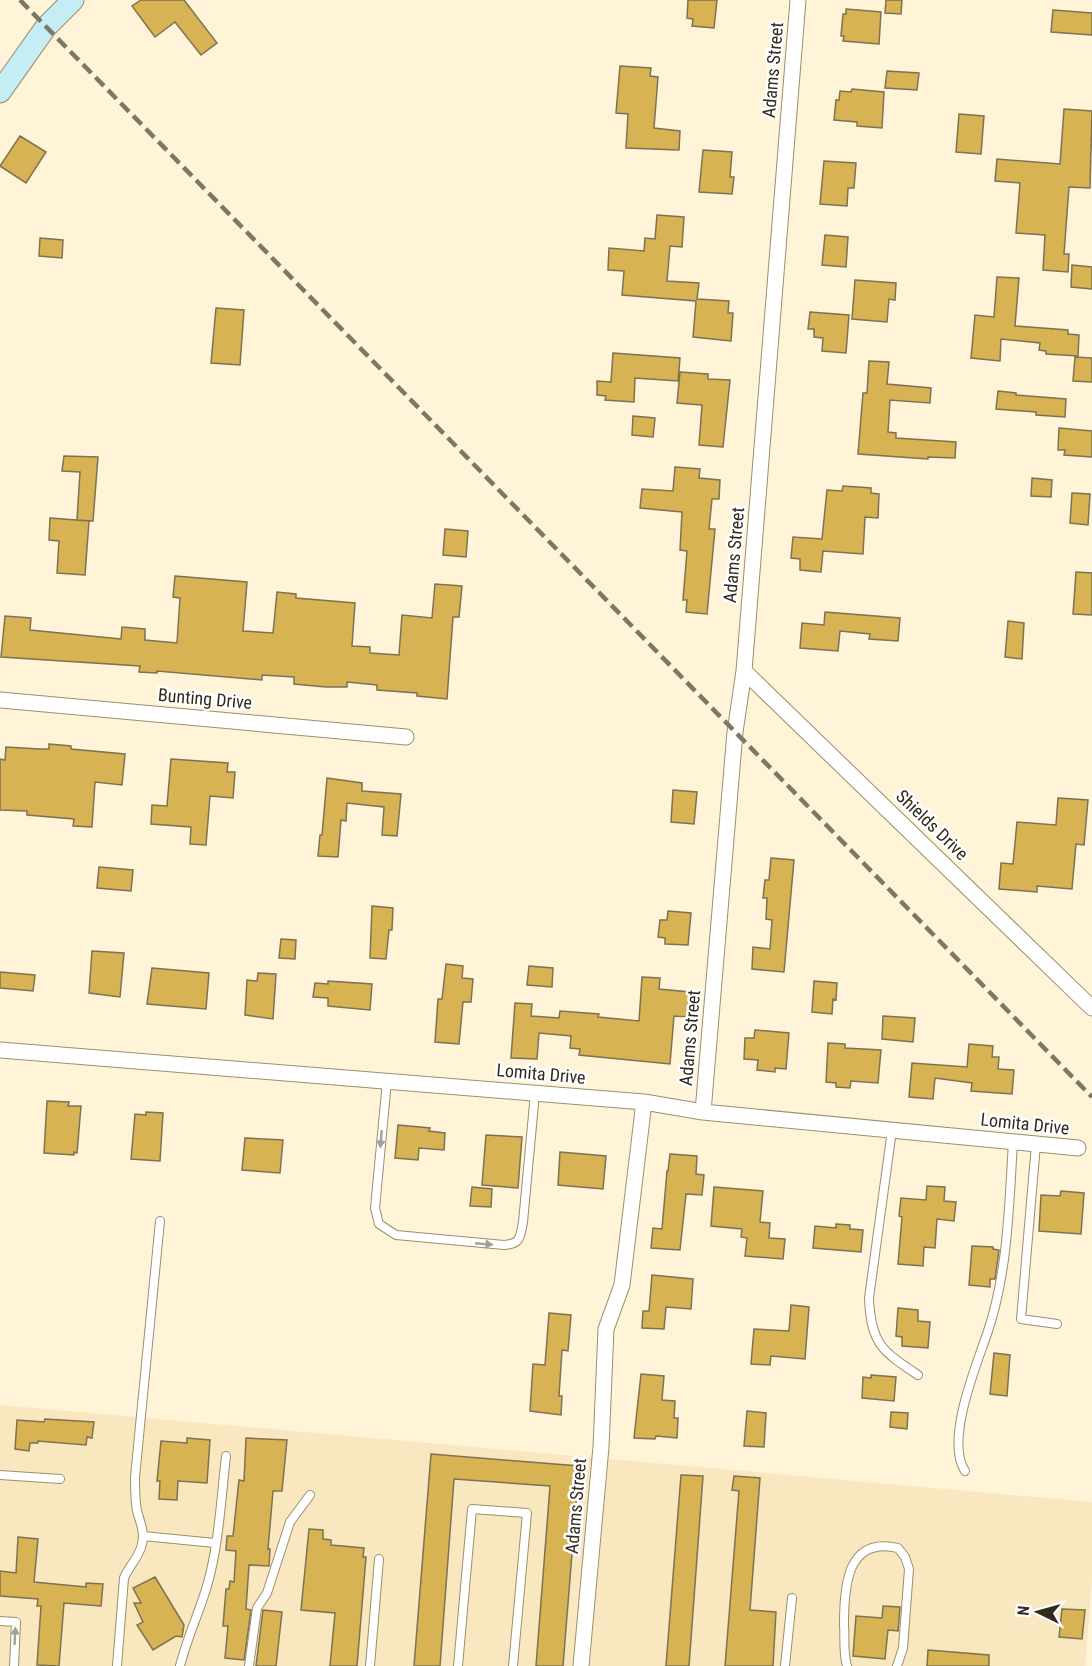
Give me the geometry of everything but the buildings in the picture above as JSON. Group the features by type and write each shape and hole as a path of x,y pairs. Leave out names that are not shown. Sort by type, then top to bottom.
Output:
{"street":[{"path":"0,92 46,27 73,0"},
{"name":"Adams Street","path":"703,1112 735,732 744,671 798,0"},
{"name":"Shields Drive","path":"744,671 1092,1008"},
{"name":"Bunting Drive","path":"0,700 406,737"},
{"name":"Lomita Drive","path":"0,1050 644,1102 703,1112 1078,1148"},
{"name":"Adams Street","path":"581,1666 602,1447 606,1329 622,1285 644,1102"}],"lane":[{"path":"387,1081 375,1208 379,1224 396,1235 494,1245 514,1245 519,1239 523,1222 535,1093"},
{"path":"892,1130 869,1298 870,1321 876,1340 888,1355 918,1375"},
{"path":"965,1471 960,1464 961,1416 968,1385 1000,1287 1013,1142"},
{"path":"1036,1144 1021,1319 1057,1324"},
{"path":"117,1666 124,1578 141,1549 143,1536 137,1509 135,1477 160,1221"},
{"path":"180,1666 207,1587 226,1456"},
{"path":"0,1475 60,1479"},
{"path":"249,1666 257,1608 267,1593 290,1522 310,1495"},
{"path":"458,1666 472,1509 528,1513 513,1666"},
{"path":"143,1536 215,1543"},
{"path":"847,1666 844,1600 848,1576 854,1561 865,1551 878,1546 898,1548 905,1557 909,1569 903,1648 897,1666"},
{"path":"370,1666 379,1559"},
{"path":"785,1666 792,1598"},
{"path":"0,1621 16,1622 14,1666"}],"shaded area":[{"path":"0,1405 1092,1502 1092,1580 1085,1666 0,1666"}],"railway":[{"path":"20,0 1092,1097"}]}
